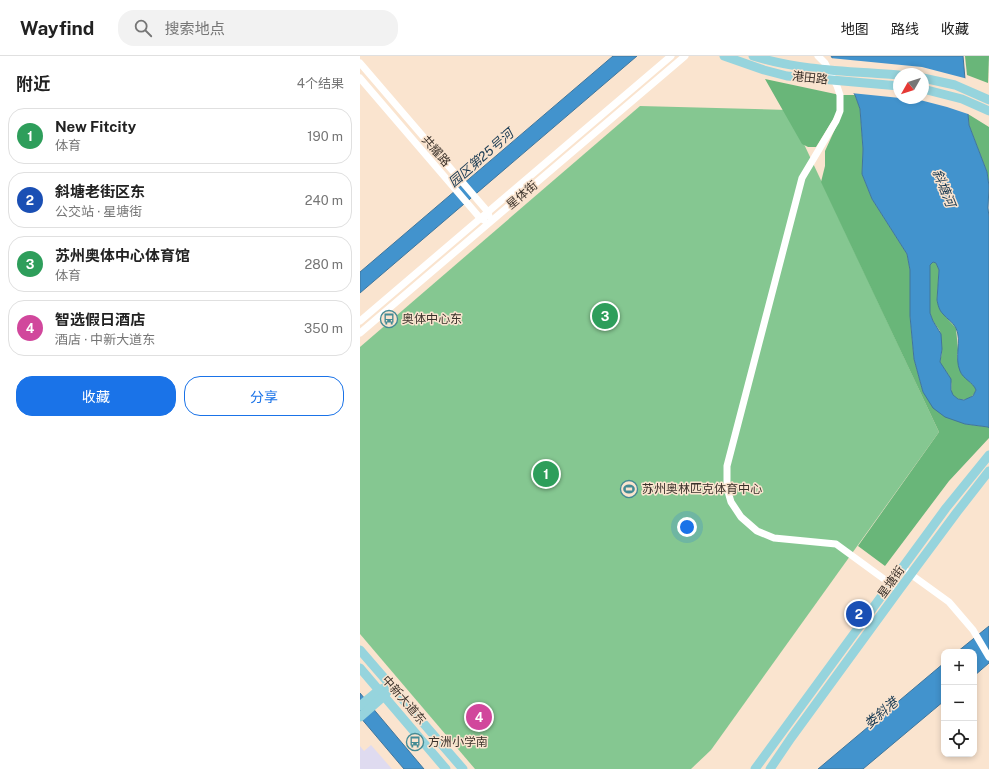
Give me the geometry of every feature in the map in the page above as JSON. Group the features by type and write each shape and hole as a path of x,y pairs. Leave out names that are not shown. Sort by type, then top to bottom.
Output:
{"main road":[{"name":"港田路","path":"724,56 764,70 800,78 893,86"},
{"name":"港田路","path":"753,56 810,69 893,75"},
{"path":"929,79 955,85 989,100"},
{"path":"929,90 954,96 989,112"},
{"name":"星塘街","path":"755,769 890,583 946,508 986,459"},
{"name":"星塘街","path":"770,769 899,590 988,472"},
{"name":"中新大道东","path":"360,650 462,769"},
{"name":"中新大道东","path":"360,668 446,769"},
{"path":"360,717 366,705 391,685"}],"street":[{"name":"星体街","path":"360,322 671,56"},
{"name":"星体街","path":"360,333 685,56"},
{"path":"818,56 825,63 837,86 840,95 840,111 836,121 802,178 727,466 727,488 736,510 749,525 757,531 774,538 836,544 899,590"},
{"name":"共耀路","path":"360,63 475,196 488,212 490,222"},
{"name":"共耀路","path":"360,78 480,218 490,222"},
{"path":"902,568 949,602 973,630 989,657"}],"shaded area":[{"path":"371,745 392,769 360,769 360,746 364,751"}],"green space":[{"path":"965,56 989,56 988,83 967,75"},
{"path":"765,79 840,95 855,95 860,109 863,149 862,174 872,199 907,254 910,270 910,316 914,359 923,392 965,424 989,428 989,438 949,481 885,566 858,546 939,432 821,182 825,166 825,151 836,127 839,104 837,113 816,147 808,147 802,144"},
{"name":"苏州奥林匹克体育中心","path":"640,106 788,110 939,432 711,750 691,769 475,769 360,634 360,347"},
{"path":"968,114 989,127 989,186 987,172 969,125"},
{"path":"933,262 936,263 939,270 937,300 943,314 956,328 958,350 957,357 962,374 975,387 976,390 972,396 962,400 953,395 950,379 940,362 942,352 940,331 933,321 930,313 930,265"}],"water":[{"path":"613,56 637,56 360,293 360,272"},
{"name":"斜塘河","path":"831,56 963,56 969,125 987,172 989,186 989,428 965,424 945,417 933,408 923,392 914,359 910,316 910,270 907,254 872,199 862,174 863,149 860,109 855,95","holes":["933,262 936,263 939,270 937,300 939,307 945,316 955,326 958,333 958,366 961,374 975,387 976,390 973,396 964,400 958,399 953,395 951,390 951,379 940,362 942,349 941,334 930,313 930,265"]},
{"path":"989,626 989,663 977,673 977,649 961,649"},
{"path":"941,666 941,704 863,769 818,769"},
{"path":"360,693 424,769 404,769 360,717"}],"pier":[{"path":"830,58 926,68 893,68 893,97 851,93"},
{"path":"929,69 968,79 971,115 929,102"}],"place":[{"name":"苏州奥体中心体育馆","path":"605,316"},
{"name":"奥体中心东","path":"389,319"},
{"name":"New Fitcity","path":"546,474"},
{"name":"苏州奥林匹克体育中心","path":"629,489"},
{"name":"斜塘老街区东","path":"859,614"},
{"name":"智选假日酒店","path":"479,717"},
{"name":"方洲小学南","path":"415,742"}],"water label":[{"name":"园区第25号河","path":"481,158"},
{"name":"娄斜港","path":"881,713"}]}
